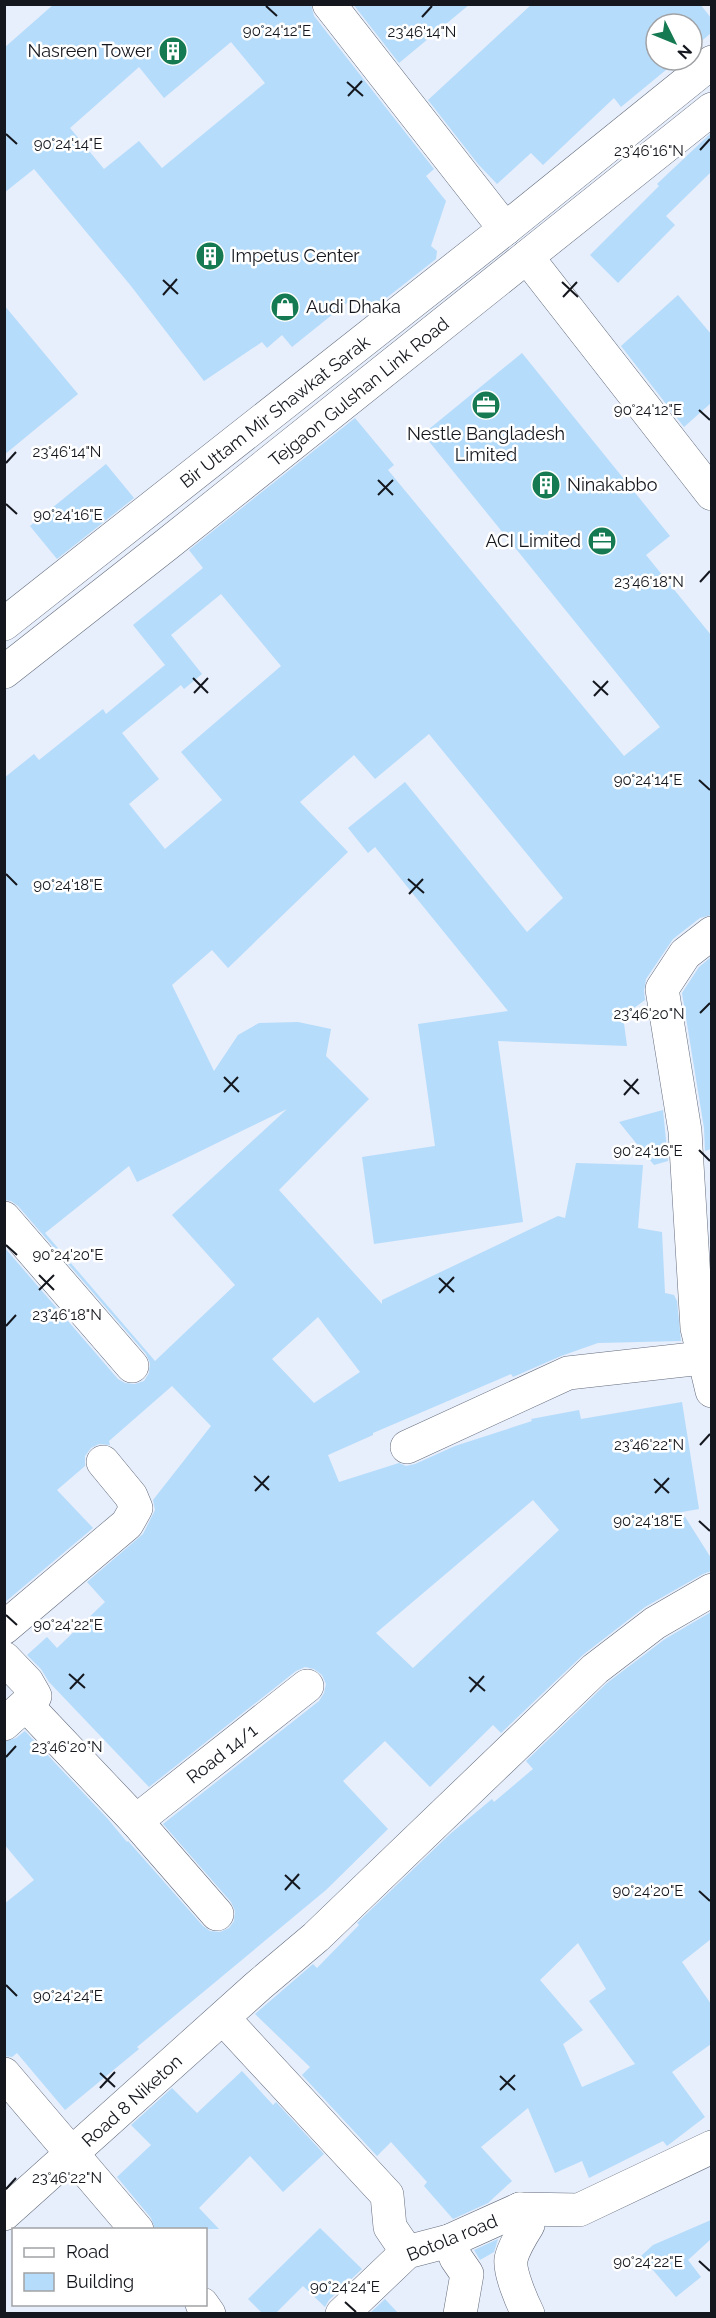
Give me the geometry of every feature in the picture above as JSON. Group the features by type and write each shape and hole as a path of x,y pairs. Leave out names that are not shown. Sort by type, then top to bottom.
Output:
{"street":[{"path":"329,4 711,494"},
{"name":"Bir Uttam Mir Shawkat Sarak","path":"4,624 505,229 711,62"},
{"name":"Tejgaon Gulshan Link Road","path":"4,672 711,109"},
{"path":"711,933 685,954 662,989 685,1131 696,1328 711,1391"},
{"path":"4,1218 132,1366"},
{"path":"407,1447 567,1373 702,1358"},
{"path":"4,1628 127,1524 136,1508 131,1496 104,1462"},
{"name":"Road 8 Niketon","path":"4,2214 258,1986 316,1937 594,1669 655,1623 711,1590"},
{"path":"4,1658 27,1682 35,1696 16,1715 136,1821 217,1914"},
{"name":"Road 14/1","path":"136,1821 307,1686"},
{"path":"223,2018 387,2195 390,2227 407,2252"},
{"path":"4,2074 136,2228"},
{"name":"Botola road","path":"342,2313 407,2252 449,2241 520,2209 579,2210 711,2147"},
{"path":"520,2209 528,2225 518,2240 511,2262 521,2299 528,2313"},
{"path":"449,2241 456,2258 467,2274 460,2313"}],"building":[{"path":"54,4 311,4 314,16 434,169 426,176 446,201 431,246 437,251 436,259 366,314 353,298 292,347 282,335 267,348 262,342 204,381 131,286 34,169 4,193 4,48","holes":["231,42 265,83 162,168 139,141 104,169 70,128 139,67 164,98"]},
{"path":"353,4 470,4 399,63"},
{"path":"532,4 700,4 711,18 711,33 704,39 704,12 644,12 644,72 663,72 621,107 614,98 543,165 531,153 497,184 478,164 428,100"},
{"path":"711,133 711,172 666,216 675,225 618,283 590,255 659,186 657,184"},
{"path":"678,295 711,334 711,403 684,427 621,346"},
{"path":"4,305 78,394 4,455"},
{"path":"522,353 670,536 646,555 711,635 711,915 700,918 673,939 646,979 645,1000 623,1016 627,1046 498,1041 523,1222 374,1244 362,1157 435,1146 418,1024 508,1011 375,847 368,853 348,828 405,782 527,932 563,898 429,734 375,779 354,755 300,802 348,852 228,968 212,950 172,985 214,1071 238,1035 259,1023 298,1022 331,1029 326,1056 369,1099 279,1190 382,1304 382,1300 558,1216 565,1218 576,1163 643,1165 638,1228 662,1232 665,1293 674,1295 677,1301 681,1341 598,1343 513,1377 511,1374 373,1433 328,1455 339,1482 399,1463 406,1466 415,1464 455,1446 532,1421 531,1419 579,1410 581,1419 682,1402 699,1509 682,1512 711,1558 711,1571 645,1607 584,1654 501,1733 493,1725 430,1787 385,1741 343,1781 388,1829 326,1890 65,2110 17,2053 12,2057 4,2056 4,1904 34,1880 4,1844 4,1742 16,1738 25,1731 128,1841 203,1926 210,1931 220,1932 229,1928 234,1921 235,1911 231,1902 163,1824 319,1701 326,1684 322,1675 314,1669 305,1667 296,1671 149,1787 49,1682 41,1669 27,1655 47,1637 57,1648 105,1602 87,1582 143,1534 155,1510 153,1500 211,1426 172,1386 109,1441 110,1445 99,1444 91,1448 85,1456 85,1466 57,1490 93,1528 4,1603 4,1247 118,1379 125,1383 135,1384 144,1381 149,1373 150,1363 146,1354 18,1206 11,1201 4,1200 4,778 34,754 39,760 103,709 106,714 165,665 133,625 203,568 189,550 355,418 394,465 388,470 624,756 660,727 423,434","holes":["221,594 281,666 181,752 222,800 165,849 129,804 159,779 122,733 181,685 184,689 202,674 171,635","287,1109 172,1215 235,1285 155,1361 45,1233 129,1166 137,1182","318,1317 360,1372 314,1403 272,1359","533,1500 559,1530 413,1668 376,1633"]},
{"path":"106,464 134,498 57,559 30,526"},
{"path":"711,957 711,1149 705,1151 704,1128 682,993 699,967"},
{"path":"663,1110 668,1161 654,1165 619,1122"},
{"path":"711,1612 711,1939 682,1962 711,2004 711,2044 672,2072 705,2117 667,2146 663,2141 589,2178 582,2161 555,2173 528,2108 481,2147 512,2181 488,2203 453,2219 424,2186 427,2182 391,2142 377,2156 302,2075 310,2067 255,2014 313,1964 317,1968 359,1925 357,1923 450,1834 492,1799 494,1802 533,1769 526,1761 607,1683 665,1639","holes":["578,1943 606,1989 589,2001 635,2064 582,2087 563,2044 583,2030 540,1980"]},
{"path":"242,2071 273,2105 276,2102 324,2154 283,2192 250,2156 199,2208 219,2229 155,2228 151,2218 117,2177 151,2145 131,2125 172,2088 197,2113"},
{"path":"711,2220 711,2239 688,2260 701,2277 676,2297 641,2256 653,2245"},
{"path":"320,2228 362,2269 329,2300 325,2307 303,2286 276,2313 262,2313 248,2299"},
{"path":"498,2239 494,2252 480,2260 474,2250"},
{"path":"385,2299 398,2313 370,2313"}],"place":[{"name":"Nasreen Tower","path":"173,51"},
{"name":"Impetus Center","path":"210,256"},
{"name":"Audi Dhaka","path":"285,307"},
{"name":"Nestle Bangladesh Limited","path":"486,405"},
{"name":"Ninakabbo","path":"546,485"},
{"name":"ACI Limited","path":"602,541"}]}
